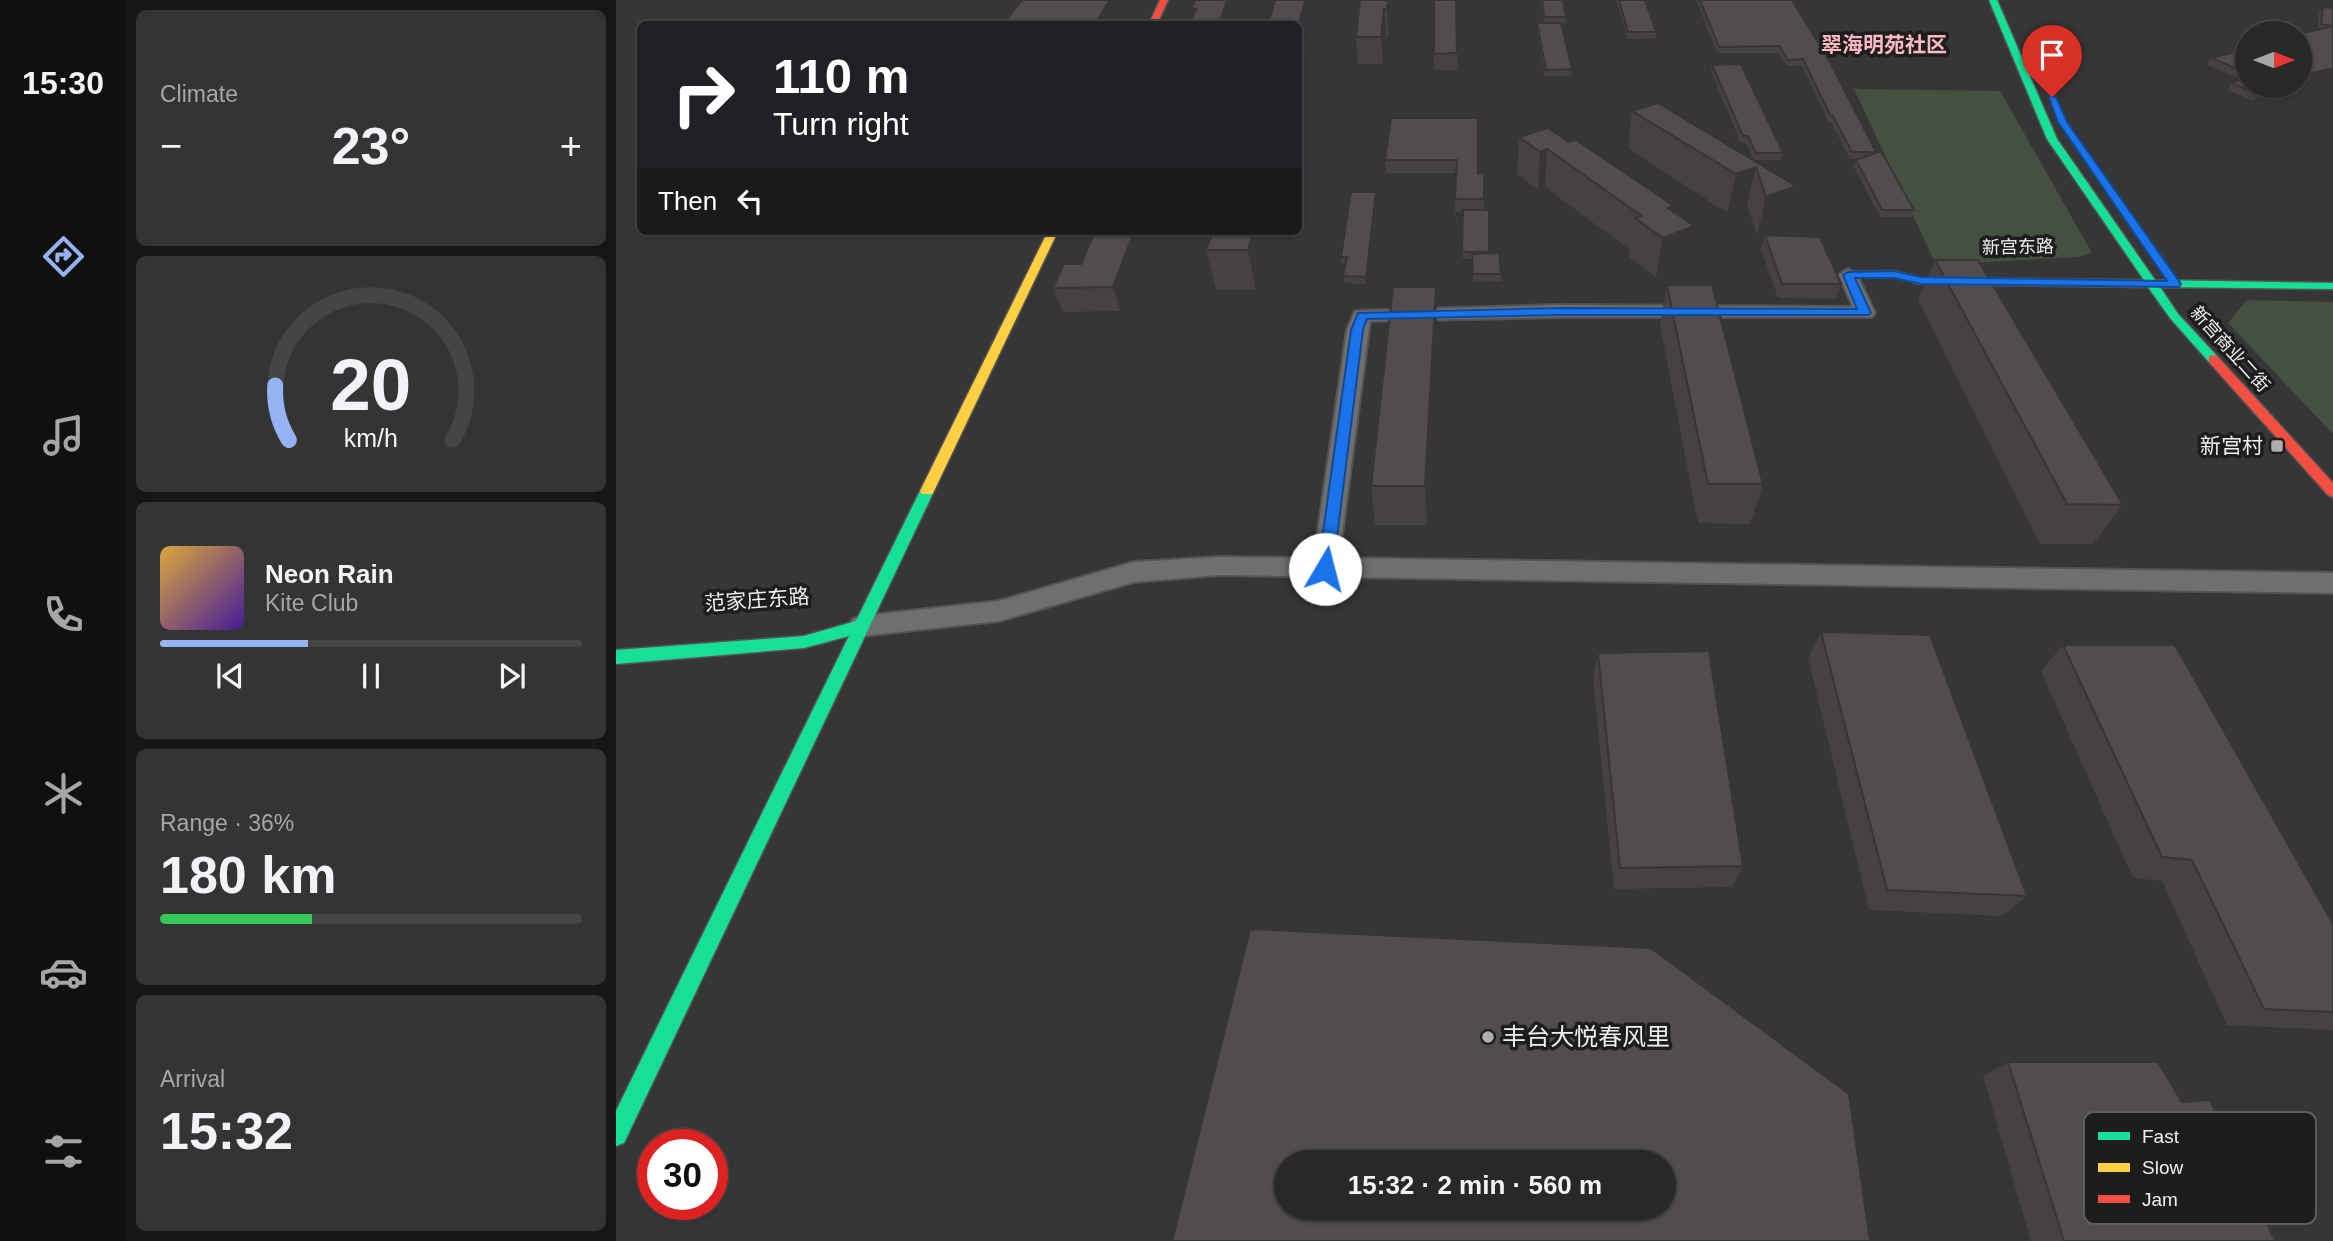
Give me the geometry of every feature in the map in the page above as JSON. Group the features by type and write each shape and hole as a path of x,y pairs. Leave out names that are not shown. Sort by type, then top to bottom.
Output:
{"street":[{"path":"1154,21 1164,0"},
{"name":"新宫商业二街","path":"1993,0 2052,139 2174,316 2333,492"},
{"path":"2009,0 2062,122"},
{"path":"616,1135 1051,235"},
{"name":"新宫东路","path":"1894,274 1915,268 2046,266"},
{"path":"2120,266 2257,269"},
{"name":"新宫商业二街","path":"2162,267 2186,299"},
{"path":"1325,569 1357,330 1362,315 1559,312 1865,313 1848,275 1894,274"},
{"name":"新宫东路","path":"1894,274 1921,281 2333,286"},
{"name":"新宫商业二街","path":"2242,366 2259,385"},
{"path":"862,626 999,611 1134,572 1219,566 2333,583"},
{"name":"范家庄东路","path":"828,618 862,626"},
{"name":"范家庄东路","path":"616,657 804,642 862,626"}],"green space":[{"path":"1854,89 2000,91 2092,253 2078,257 1936,265"},
{"path":"2247,300 2333,302 2333,434 2228,323"}],"building":[{"path":"1022,0 1110,0 1097,21 1006,21"},
{"path":"1195,0 1227,0 1220,21 1190,21 1196,9 1191,9"},
{"path":"1275,0 1305,0 1300,21 1269,21"},
{"path":"1360,0 1388,0 1387,9 1384,9 1381,37 1356,37"},
{"path":"1434,0 1456,0 1457,53 1434,54"},
{"path":"1542,0 1563,0 1566,17 1544,17"},
{"path":"1619,0 1645,0 1656,32 1628,32"},
{"path":"1700,0 1792,0 1831,64 1876,152 1852,152 1830,115 1803,59 1788,60 1779,46 1719,47"},
{"path":"2323,7 2333,8 2333,68 2312,73 2312,31 2332,26 2321,24"},
{"path":"1537,23 1561,23 1572,69 1546,70"},
{"path":"2235,52 2235,68 2211,58"},
{"path":"1741,64 1783,153 1756,153 1748,136 1743,136 1712,65"},
{"path":"1658,103 1796,186 1766,197 1756,167 1736,174 1632,111"},
{"path":"1391,118 1478,118 1478,174 1484,172 1484,199 1455,199 1457,160 1385,160"},
{"path":"1548,128 1569,142 1576,140 1674,206 1668,208 1694,226 1663,238 1635,218 1642,216 1547,149 1540,152 1519,137"},
{"path":"1881,151 1914,210 1882,210 1856,160"},
{"path":"1351,192 1376,192 1366,277 1343,276 1347,257 1341,257"},
{"path":"1463,210 1489,210 1489,252 1462,252"},
{"path":"1093,235 1132,235 1113,287 1053,288 1064,264 1081,264"},
{"path":"1212,235 1252,235 1248,250 1206,250"},
{"path":"1765,235 1820,237 1841,284 1782,284"},
{"path":"1499,253 1501,274 1473,274 1472,254"},
{"path":"1935,260 1978,260 2123,505 2067,504"},
{"path":"1667,285 1712,285 1763,484 1708,484"},
{"path":"1393,287 1436,287 1425,486 1371,486"},
{"path":"1821,632 1930,635 2027,896 1887,890"},
{"path":"2063,645 2175,645 2333,924 2333,1012 2264,1009 2192,860 2162,857"},
{"path":"1709,651 1743,866 1620,868 1598,653"},
{"name":"丰台大悦春风里","path":"1250,929 1651,948 1849,1094 1870,1241 1172,1241"},
{"path":"2008,1062 2158,1062 2182,1102 2210,1100 2216,1112 2084,1112 2084,1224 2267,1224 2275,1241 2064,1241"}],"traffic: fast":[{"path":"1993,0 2052,139 2174,316 2213,359"},
{"path":"1848,275 1894,274 1921,281 2333,286"},
{"path":"616,1135 927,491"},
{"path":"616,657 804,642 862,626"}],"traffic: slow":[{"path":"927,491 1051,235"}],"traffic: jam":[{"path":"1154,21 1164,0"},
{"path":"2213,359 2333,492"}],"place":[{"name":"新宫村","path":"2277,446"},
{"name":"丰台大悦春风里","path":"1488,1037"}],"district":[{"name":"翠海明苑社区","path":"1884,45"}],"route":[{"path":"1325,569 1357,330 1362,315 1559,312 1865,313 1848,275 1894,274 1921,281 2111,281 2175,284 2062,122 2052,97"}]}
